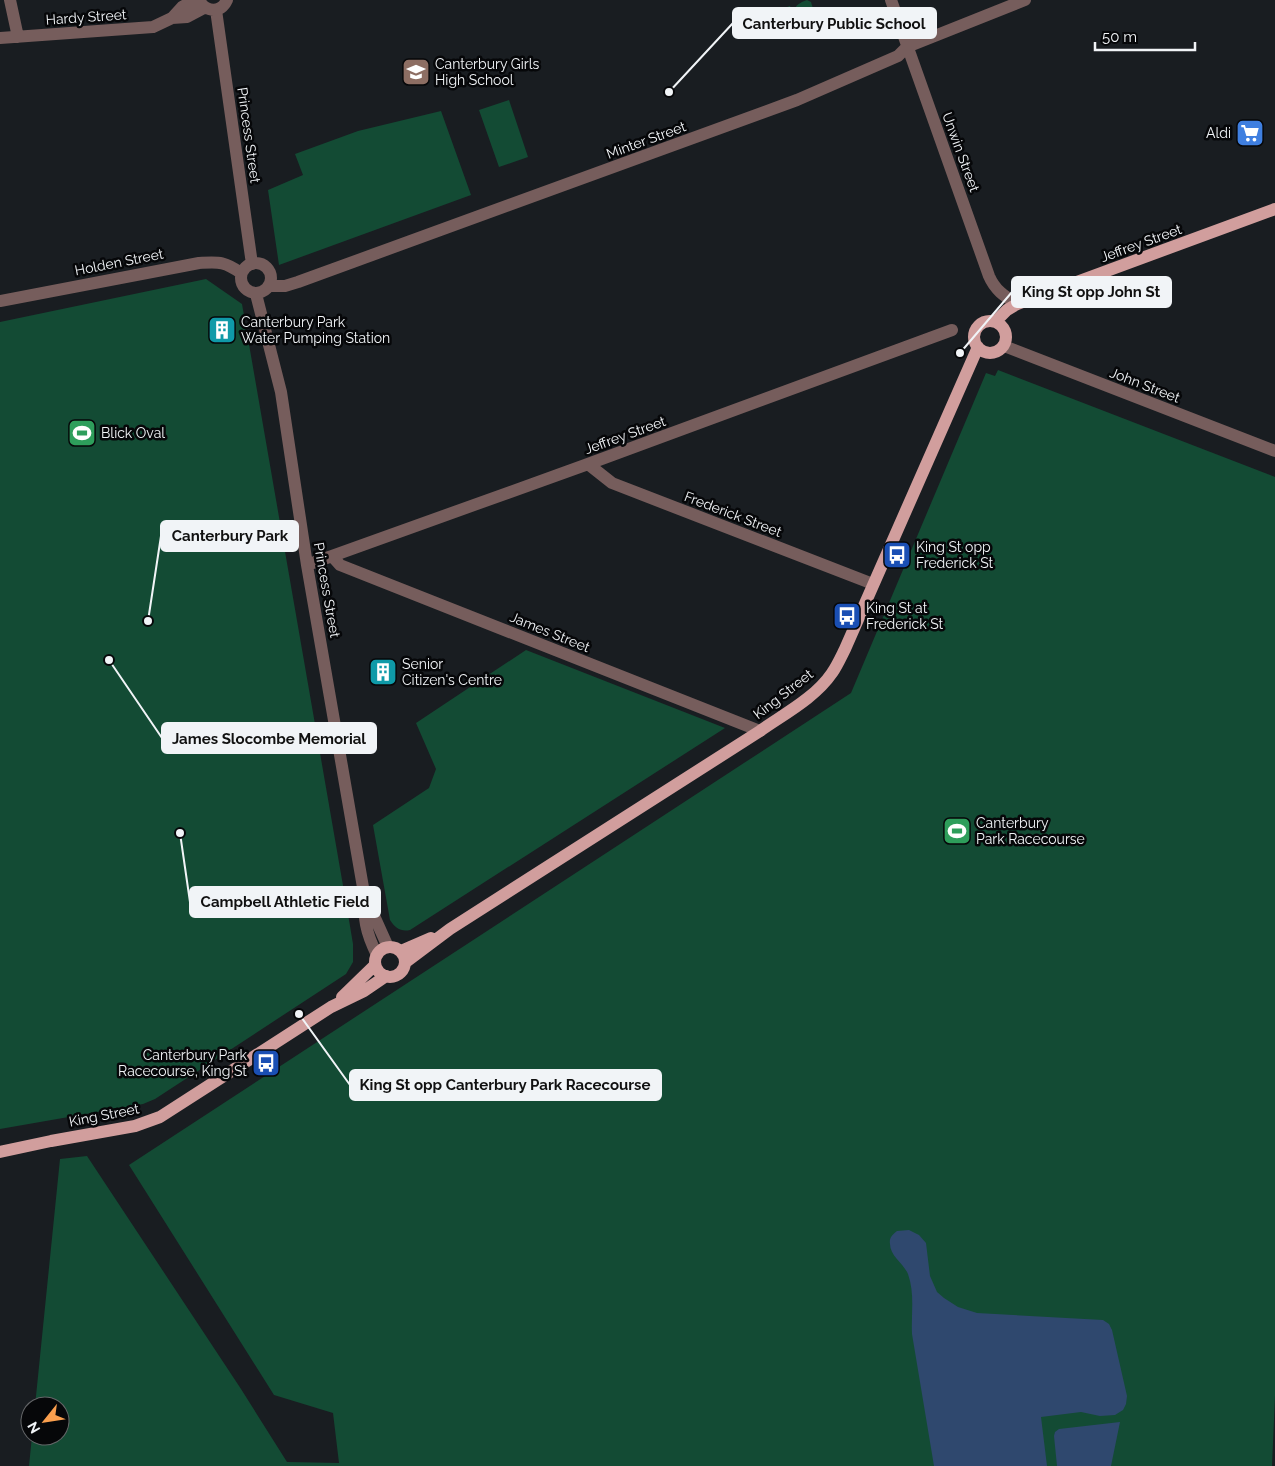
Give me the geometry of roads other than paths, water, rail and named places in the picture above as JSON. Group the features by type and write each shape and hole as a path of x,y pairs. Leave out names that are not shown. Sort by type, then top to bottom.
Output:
{"main road":[{"name":"Jeffrey Street","path":"1017,304 1275,209"},
{"path":"996,322 1007,310 1017,304"},
{"path":"985,321 996,322 1006,332 1006,342 1000,350 986,353 978,347 974,338 977,327 985,321"},
{"name":"King Street","path":"403,957 450,930 760,731 808,698 832,674 845,649 978,347"},
{"path":"392,946 403,957 405,967 399,974 390,977 381,974 376,960 380,951 388,947 392,946"},
{"name":"King Street","path":"331,1007 376,960"},
{"name":"King Street","path":"0,1152 51,1140 135,1126 154,1120 331,1007 364,991 386,976"}],"street":[{"path":"10,0 18,37"},
{"name":"Hardy Street","path":"0,38 153,27 172,18 182,8 203,4 224,6 228,0"},
{"name":"Unwin Street","path":"891,0 993,284 1003,296 1017,304"},
{"name":"Minter Street","path":"269,286 285,286 296,283 803,98 898,56 907,47 1025,0"},
{"name":"Princess Street","path":"203,4 252,264"},
{"name":"Holden Street","path":"0,301 199,263 229,264 241,273"},
{"path":"248,265 263,265 269,271 271,281 265,290 256,294 246,290 243,286 241,273 248,265"},
{"name":"Princess Street","path":"256,294 281,392 307,565 364,893 366,932 376,960"},
{"name":"Jeffrey Street","path":"307,565 952,330"},
{"name":"John Street","path":"1004,346 1275,451"},
{"name":"Frederick Street","path":"588,464 612,483 873,584"},
{"name":"James Street","path":"332,556 340,565 760,731"},
{"name":"Princess Street","path":"364,893 388,947"}],"water":[{"path":"909,1230 919,1235 926,1243 930,1276 937,1292 958,1307 977,1313 1103,1320 1109,1324 1127,1396 1123,1410 1115,1415 1100,1416 1081,1412 1041,1417 1047,1466 934,1466 912,1334 910,1282 906,1270 892,1252 890,1244 891,1237 897,1231"},
{"path":"1120,1422 1111,1466 1057,1466 1054,1436 1055,1432 1059,1429"}],"place":[{"name":"Canterbury Girls High School","path":"416,72"},
{"name":"Canterbury Public School","path":"669,92"},
{"name":"Aldi","path":"1250,133"},
{"name":"Canterbury Park Water Pumping Station","path":"222,330"},
{"name":"King St opp John St","path":"960,353"},
{"name":"Blick Oval","path":"82,433"},
{"name":"King St opp Frederick St","path":"897,555"},
{"name":"King St at Frederick St","path":"847,616"},
{"name":"Canterbury Park","path":"148,621"},
{"name":"James Slocombe Memorial","path":"109,660"},
{"name":"Senior Citizen's Centre","path":"383,672"},
{"name":"Canterbury Park Racecourse","path":"957,831"},
{"name":"Campbell Athletic Field","path":"180,833"},
{"name":"King St opp Canterbury Park Racecourse","path":"299,1014"},
{"name":"Canterbury Park Racecourse, King St","path":"266,1063"}]}
